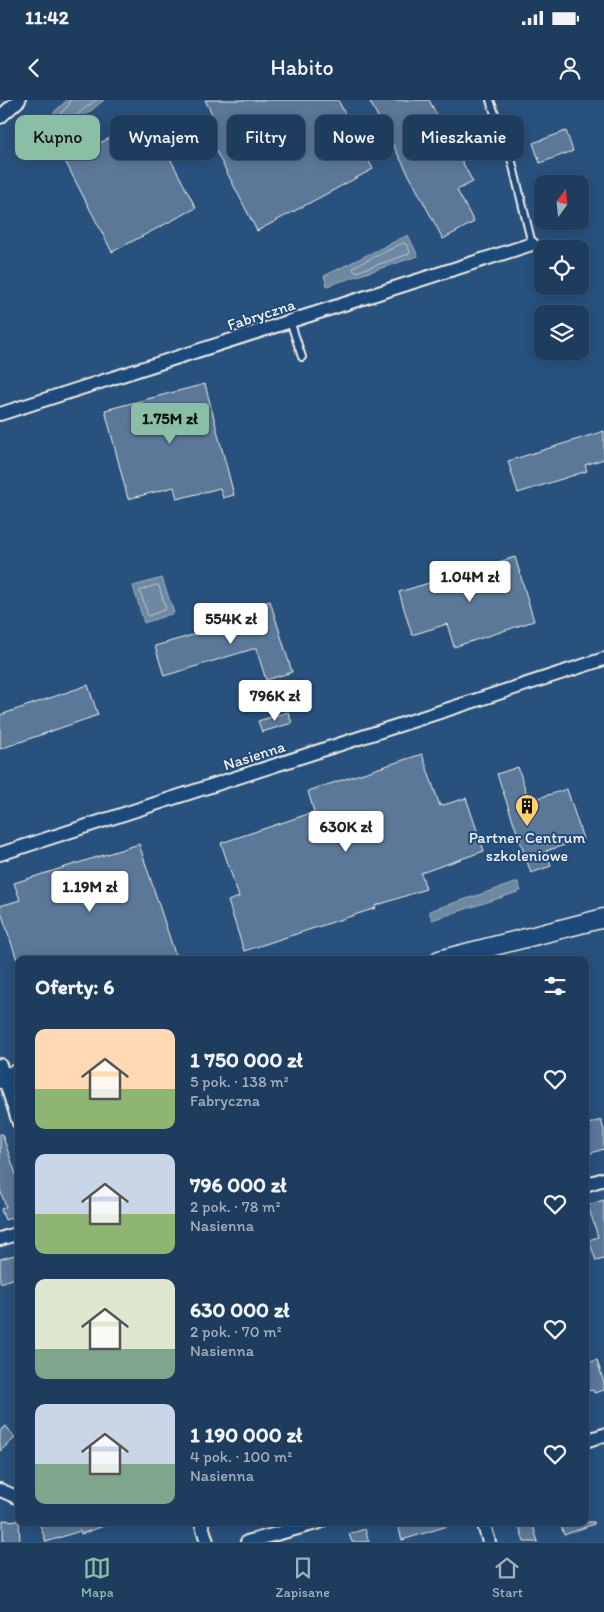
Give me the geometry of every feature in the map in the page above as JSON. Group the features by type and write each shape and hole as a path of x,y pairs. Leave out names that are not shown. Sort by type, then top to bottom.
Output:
{"street":[{"path":"0,117 19,100"},
{"name":"Fabryczna","path":"0,414 532,244"},
{"name":"Nasienna","path":"0,854 604,659"},
{"path":"455,956 604,918"},
{"path":"6,1074 15,1108"},
{"path":"589,1184 604,1179"},
{"path":"0,1239 15,1234"},
{"path":"589,1440 604,1435"},
{"path":"0,1490 15,1496"},
{"path":"202,1526 207,1542"},
{"path":"248,1542 306,1526"},
{"path":"483,1526 488,1542"}],"lane":[{"path":"490,100 511,158 532,244"},
{"path":"290,322 302,357"}],"water":[{"path":"67,100 104,100 86,115 51,115"},
{"path":"408,235 418,256 327,286 324,276"},
{"path":"162,578 174,613 144,623 133,586"},
{"path":"518,882 521,891 432,920 429,911"}],"building":[{"path":"205,100 338,100 346,115 315,115 315,160 368,160 373,169 257,231 217,153 217,115 210,115 212,114"},
{"path":"369,100 429,100 437,115 403,115 403,160 461,160 473,182 457,190 474,222 443,239 393,145 393,115 377,115"},
{"path":"566,131 573,151 540,163 533,143"},
{"path":"110,138 110,160 171,160 196,208 112,252 65,161 100,160 100,143"},
{"path":"205,384 234,495 223,498 220,488 177,499 174,487 128,499 105,410"},
{"path":"604,431 604,459 585,465 587,471 518,493 508,461"},
{"path":"515,557 534,621 454,647 447,624 412,635 399,592"},
{"path":"270,601 292,672 266,680 256,648 164,676 155,646 247,619 244,609"},
{"path":"88,685 98,715 0,749 0,715"},
{"path":"288,712 292,723 262,732 258,721"},
{"path":"422,754 440,806 466,798 484,851 421,873 426,889 375,906 376,908 244,951 228,901 239,897 221,843 314,812 308,791"},
{"path":"518,767 529,801 567,789 583,839 546,851 551,866 531,873 497,774"},
{"path":"139,844 176,956 16,956 0,909 0,906 20,900 14,883"},
{"path":"601,1120 604,1130 604,1149 589,1154 589,1146 589,1124"},
{"path":"0,1134 2,1134 15,1171 15,1216 5,1220 1,1209 6,1207 0,1190"},
{"path":"604,1200 604,1259 596,1261 589,1240 598,1237 589,1205"},
{"path":"15,1255 15,1278 0,1283 0,1259"},
{"path":"597,1360 604,1383 604,1390 594,1393 593,1390 589,1391 589,1363"},
{"path":"6,1426 15,1438 0,1451 0,1431"},
{"path":"3,1520 15,1521 15,1526 19,1526 20,1542 3,1542"},
{"path":"40,1526 103,1526 81,1534 80,1531 46,1542"},
{"path":"398,1526 448,1526 402,1540"},
{"path":"519,1526 533,1526 538,1542 524,1542"},
{"path":"561,1526 589,1526 564,1535"},
{"path":"365,1529 369,1542 352,1542 349,1534"}],"place":[{"name":"Partner Centrum szkoleniowe","path":"527,827"}]}
